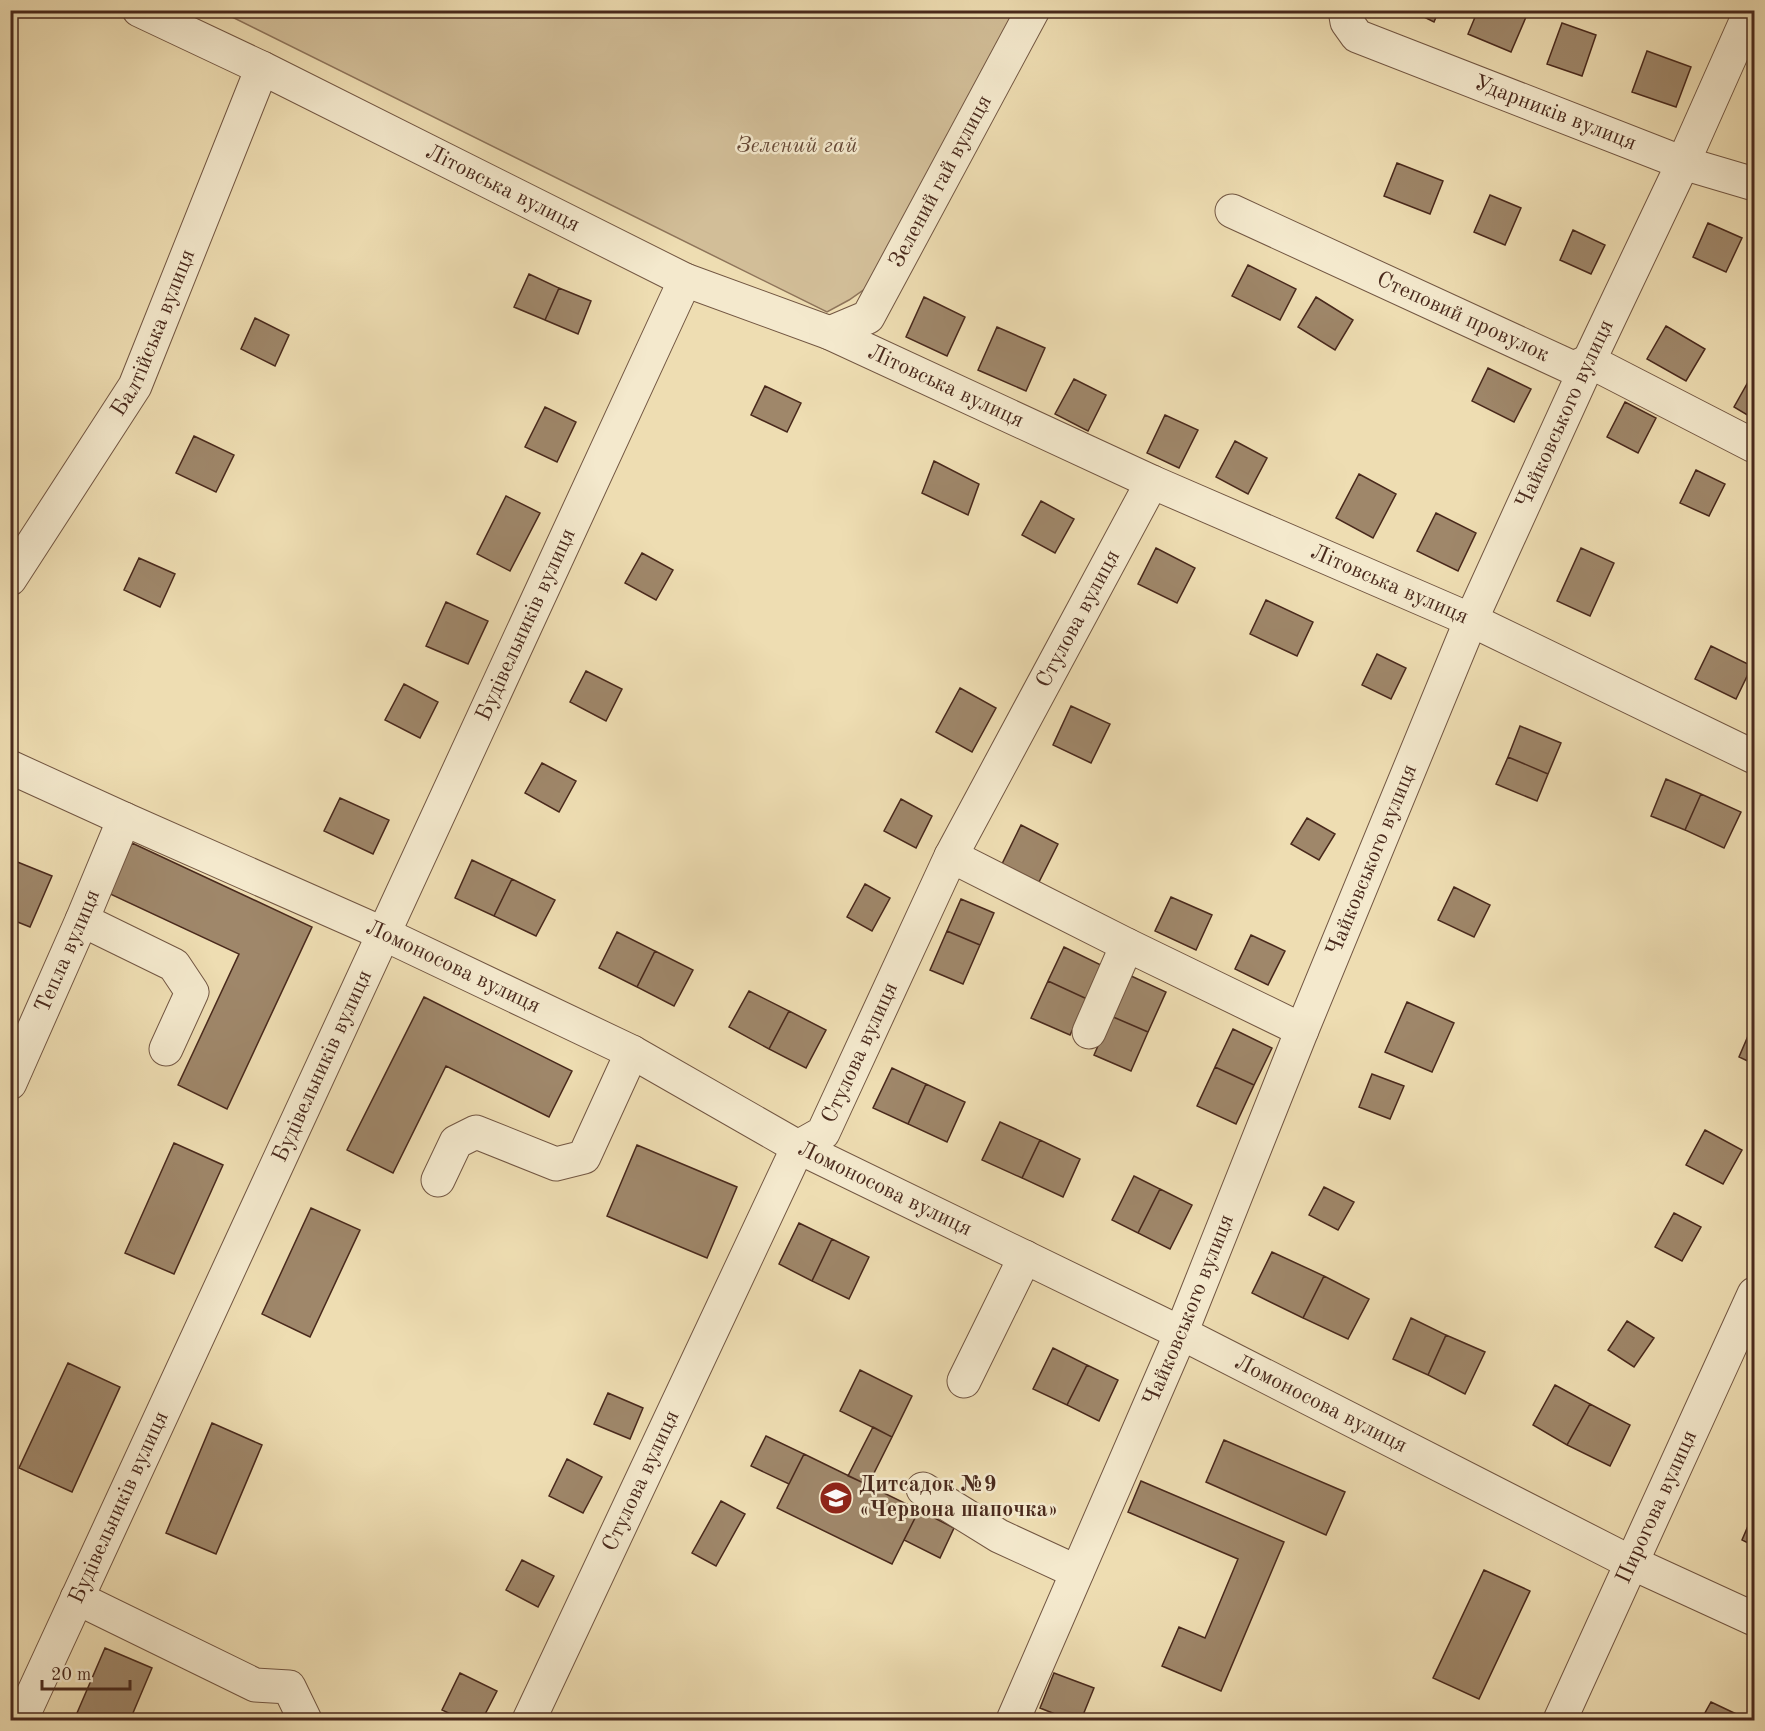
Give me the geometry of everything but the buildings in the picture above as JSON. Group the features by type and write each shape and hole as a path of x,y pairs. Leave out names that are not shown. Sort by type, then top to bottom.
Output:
{"street":[{"name":"Літовська вулиця","path":"139,10 262,68 685,280 830,333 1152,482 1472,620 1755,757"},
{"name":"Зелений гай вулиця","path":"830,333 868,318 1033,10"},
{"name":"Чайковського вулиця","path":"1013,1720 1181,1333 1302,1030 1472,620 1751,10"},
{"name":"Ударників вулиця","path":"1351,23 1683,163 1755,184"},
{"name":"Балтійська вулиця","path":"10,579 135,386 262,68"},
{"name":"Степовий провулок","path":"1232,211 1573,368 1589,361"},
{"name":"Будівельників вулиця","path":"21,1720 685,280"},
{"path":"1589,361 1755,446"},
{"name":"Стулова вулиця","path":"529,1720 798,1147 823,1133 951,856 1152,482"},
{"name":"Ломоносова вулиця","path":"10,767 384,934 632,1052 798,1147 1181,1333 1632,1563 1755,1619"},
{"name":"Тепла вулиця","path":"10,1083 124,819"},
{"path":"951,856 1302,1030"},
{"path":"82,920 174,965 192,992 166,1049"},
{"path":"1089,1032 1127,945"},
{"path":"438,1180 456,1142 476,1132 556,1164 584,1157 632,1052"},
{"path":"964,1381 1025,1257"},
{"name":"Пирогова вулиця","path":"1560,1720 1755,1294"},
{"path":"923,1489 999,1536 1077,1572"},
{"path":"77,1598 255,1685 289,1687 305,1720"}],"green space":[{"name":"Зелений гай","path":"220,11 1019,11 879,279 827,312"}],"place":[{"name":"Дитсадок №9 «Червона шапочка»","path":"836,1498"}]}
